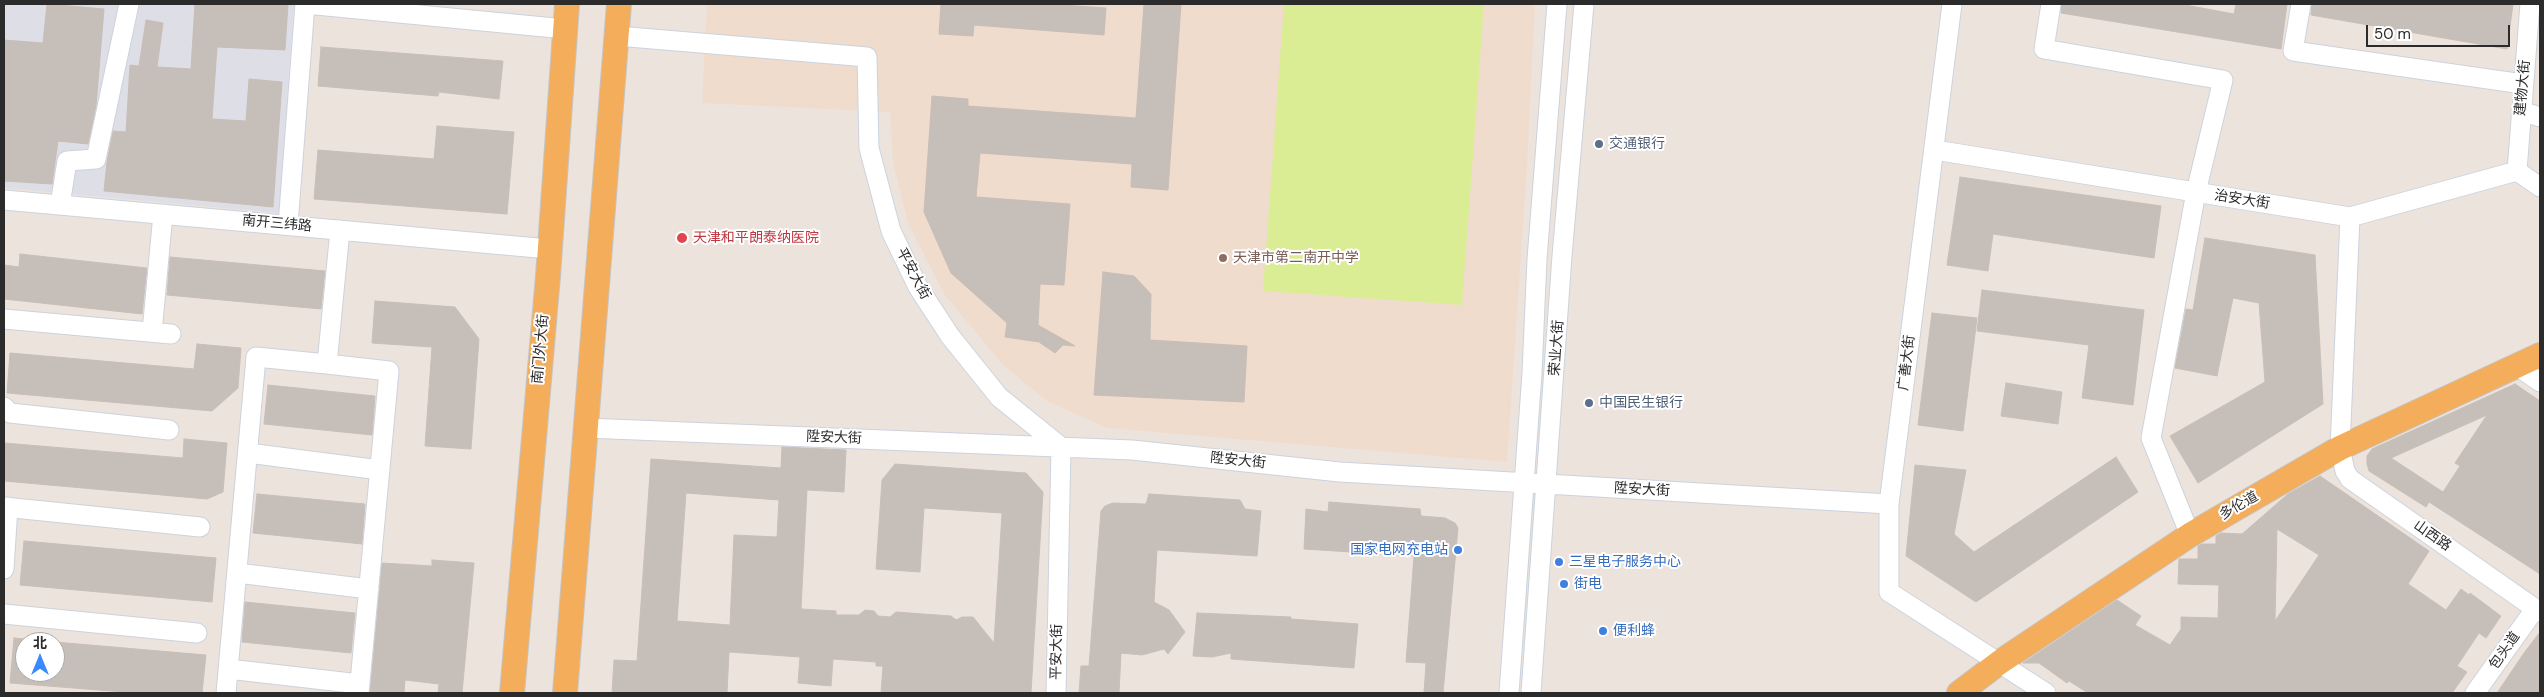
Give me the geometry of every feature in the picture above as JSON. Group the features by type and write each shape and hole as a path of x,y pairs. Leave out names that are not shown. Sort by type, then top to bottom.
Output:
{"main road":[{"name":"南门外大街","path":"512,693 549,249 567,4"},
{"path":"565,693 619,4"},
{"name":"多伦道","path":"1959,693 2000,662 2190,535 2340,448 2540,355"}],"street":[{"path":"60,205 67,161 96,159 130,4"},
{"path":"288,225 305,4 566,29"},
{"name":"荣业大街","path":"1509,693 1557,4"},
{"name":"荣业大街","path":"1532,693 1562,256 1584,4"},
{"name":"广善大街","path":"1952,4 1889,504 1889,592 2000,662"},
{"path":"2051,4 2044,49 2223,80 2196,192 2151,438 2190,535"},
{"path":"2300,4 2293,51 2523,84"},
{"name":"建物大街","path":"2517,171 2530,4"},
{"name":"平安大街","path":"617,36 867,57 869,148 891,231 918,287 950,336 999,396 1061,447 1056,693"},
{"path":"2521,112 2540,117"},
{"name":"治安大街","path":"1935,150 2350,217 2517,171"},
{"path":"2517,171 2540,187"},
{"name":"南开三纬路","path":"4,200 549,249"},
{"path":"152,332 163,214"},
{"name":"山西路","path":"2350,217 2340,448 2345,471 2350,479 2538,610"},
{"path":"326,364 340,230"},
{"path":"4,319 171,334"},
{"path":"226,693 228,670 248,453 256,357 389,371 359,689 228,670"},
{"path":"2517,366 2540,382"},
{"path":"4,406 10,413 169,430"},
{"name":"陞安大街","path":"586,428 1132,450 1340,472 1889,504"},
{"path":"248,453 380,470"},
{"path":"4,569 6,507 200,527"},
{"path":"237,574 368,589"},
{"name":"包头道","path":"2476,693 2538,610"},
{"path":"4,614 197,633"},
{"path":"2000,662 2046,693"}],"shaded area":[{"path":"4,4 294,4 279,213 4,188"},
{"name":"天津市第二南开中学","path":"707,4 1535,4 1527,166 1507,462 1107,428 1047,401 1003,365 944,294 908,223 893,163 890,112 702,103"}],"green space":[{"path":"1284,4 1484,4 1462,305 1263,291"}],"building":[{"path":"47,4 104,9 96,106 88,144 58,141 52,184 4,181 4,40 43,43"},
{"path":"195,4 288,4 285,50 217,47 212,119 246,121 249,79 282,82 273,207 104,191 113,131 126,132 130,65 139,66 146,20 163,23 157,67 191,69"},
{"path":"941,4 1047,4 1106,8 1104,35 974,25 973,36 939,34"},
{"path":"1144,4 1181,4 1168,190 1131,187 1132,164 980,153 976,197 1070,204 1064,285 1040,284 1038,325 1075,346 1063,345 1055,353 1039,342 1005,337 1007,323 951,273 924,212 932,96 968,99 968,106 1136,118"},
{"path":"2062,4 2180,4 2234,14 2236,4 2287,4 2281,49 2061,13"},
{"path":"2312,4 2513,4 2507,49 2311,15"},
{"path":"321,47 503,61 499,99 439,92 438,96 318,86"},
{"path":"437,126 514,132 507,214 314,199 318,150 434,159"},
{"path":"1960,177 2161,206 2154,258 1993,234 1988,271 1947,265"},
{"path":"2205,238 2315,255 2323,404 2198,483 2170,436 2265,382 2259,303 2233,298 2217,376 2175,368 2186,309 2193,310"},
{"path":"20,254 147,268 142,314 4,299 4,265 19,267"},
{"path":"170,257 325,271 321,309 167,295"},
{"path":"1103,272 1134,276 1151,294 1150,340 1247,346 1244,402 1094,395"},
{"path":"1982,290 2144,310 2133,405 2082,398 2089,345 1977,331"},
{"path":"375,301 455,307 479,339 471,449 425,446 432,347 372,343"},
{"path":"1932,313 1977,318 1963,431 1918,425"},
{"path":"197,344 241,348 238,388 212,411 7,393 10,353 194,369"},
{"path":"2006,383 2062,392 2058,424 2001,416"},
{"path":"2515,384 2540,401 2540,574 2429,502 2426,507 2369,471 2367,456 2372,449","holes":["2487,415 2455,463 2460,466 2443,492 2391,458"]},
{"path":"268,385 375,396 372,435 264,424"},
{"path":"184,439 227,443 223,492 207,499 4,481 4,443 183,458"},
{"path":"782,447 846,450 844,492 807,490 801,609 836,611 836,615 859,615 865,610 874,611 878,616 890,617 896,612 951,616 956,620 962,617 973,617 994,643 1002,513 924,508 920,572 876,569 882,480 895,464 1026,473 1043,492 1031,693 881,693 883,666 876,666 876,662 833,659 831,686 798,683 800,657 729,652 727,693 612,693 614,660 637,661 651,459 781,468","holes":["686,493 779,500 777,537 734,535 730,625 677,621"]},
{"path":"2116,457 2138,492 1976,602 1906,556 1915,465 1966,470 1954,534 1974,552"},
{"path":"2320,476 2429,551 2408,584 2446,610 2461,589 2469,595 2470,593 2501,616 2486,638 2479,633 2457,666 2467,672 2452,693 2088,693 2069,681 2067,683 2039,663 2023,663 2117,600 2141,616 2135,625 2170,645 2181,629 2181,617 2218,618 2219,585 2178,584 2179,559 2198,559 2198,546 2202,544 2216,544 2216,536 2221,533 2242,534 2288,494","holes":["2277,529 2319,555 2275,621"]},
{"path":"257,494 365,504 362,544 253,533"},
{"path":"1149,494 1240,500 1245,509 1261,511 1257,556 1157,550 1154,602 1169,610 1185,632 1168,654 1164,649 1142,655 1121,653 1119,693 1079,693 1081,666 1089,666 1101,511 1105,506 1113,503 1146,504"},
{"path":"1329,502 1420,509 1421,516 1445,518 1455,523 1458,528 1443,693 1424,693 1426,663 1406,662 1414,556 1304,549 1306,509 1328,512"},
{"path":"24,541 216,558 212,602 20,585"},
{"path":"432,560 474,563 462,693 438,693 439,684 405,680 404,693 370,693 382,563 432,566"},
{"path":"245,602 355,613 351,653 242,642"},
{"path":"1197,613 1291,617 1291,619 1358,624 1354,668 1231,659 1231,653 1212,657 1193,656"},
{"path":"2540,632 2540,693 2497,693 2524,653"},
{"path":"14,638 15,682 65,682 65,643 206,655 202,693 137,693 10,683"}],"place":[{"name":"交通银行","path":"1599,144"},
{"name":"天津和平朗泰纳医院","path":"682,238"},
{"name":"天津市第二南开中学","path":"1223,258"},
{"name":"中国民生银行","path":"1589,403"},
{"name":"国家电网充电站","path":"1458,550"},
{"name":"三星电子服务中心","path":"1559,562"},
{"name":"街电","path":"1564,584"},
{"name":"便利蜂","path":"1603,631"}]}
